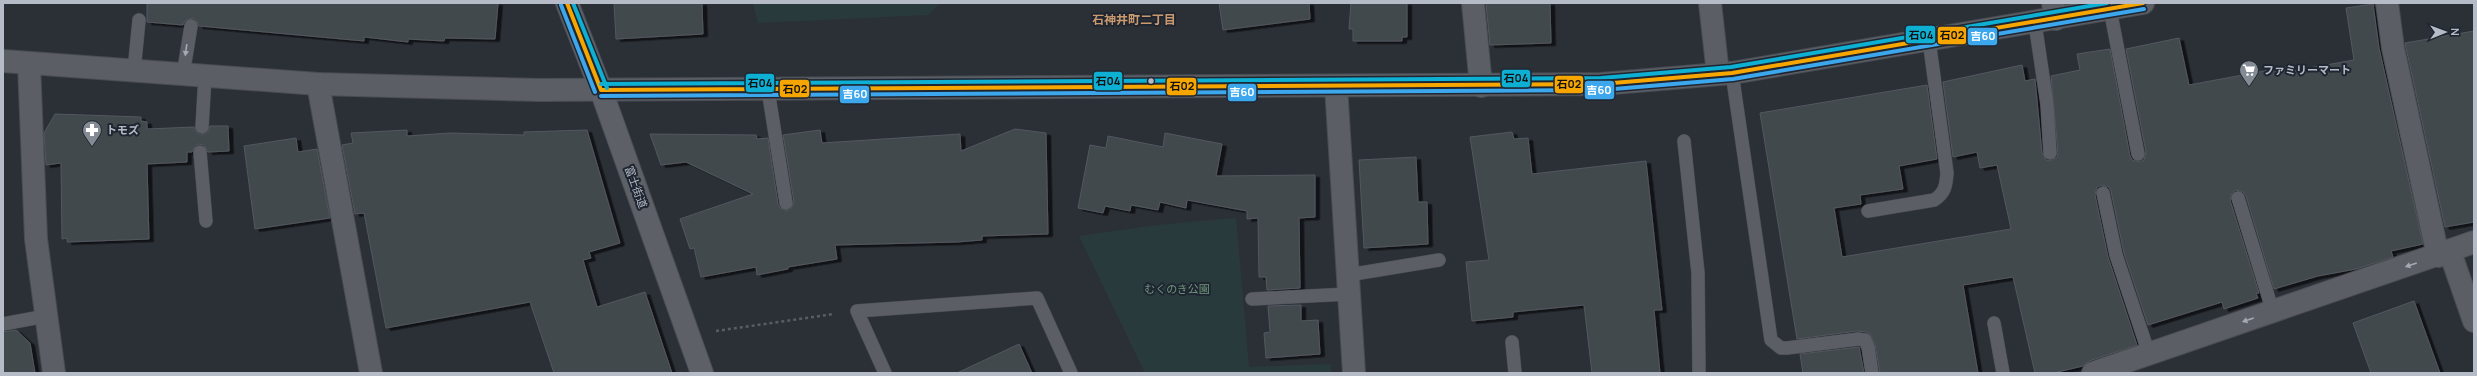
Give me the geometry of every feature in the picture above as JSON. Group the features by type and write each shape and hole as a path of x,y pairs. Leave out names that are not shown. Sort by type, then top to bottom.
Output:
{"main road":[{"name":"富士街道","path":"567,3 601,90 702,373"}],"street":[{"path":"1473,3 1481,86"},
{"path":"1710,3 1725,74"},
{"path":"3,61 318,84 601,90 1481,86 1601,84 1725,74 1930,40 2048,15 2110,9 2143,3"},
{"path":"2387,3 2393,48 2444,254 2474,321"},
{"path":"29,64 36,239 54,373"},
{"path":"318,84 370,373"},
{"path":"1336,86 1354,373"},
{"path":"2093,373 2147,361 2273,312 2444,254 2474,242"}],"lane":[{"path":"2110,9 2138,154"},
{"path":"2048,15 2047,104 2050,153"},
{"path":"134,71 139,20"},
{"path":"183,75 191,26"},
{"path":"1868,211 1934,200 1941,195 1946,187 1947,173 1930,40"},
{"path":"1725,74 1771,340 1781,348 1858,339 1865,340 1868,347 1872,373"},
{"path":"202,127 205,76"},
{"path":"768,90 786,202"},
{"path":"1684,141 1698,273 1699,373"},
{"path":"200,152 206,221"},
{"path":"2103,193 2116,255 2147,361"},
{"path":"2238,198 2273,312"},
{"path":"1252,299 1349,285 1439,260"},
{"path":"885,373 857,311 1037,298 1071,373"},
{"path":"3,324 46,316"},
{"path":"1994,323 2003,373"},
{"path":"1512,342 1515,373"}],"path":[{"path":"710,332 857,311"}],"green space":[{"path":"753,3 940,3 928,15 758,23"},
{"name":"むくのき公園","path":"1236,218 1249,367 1331,364 1331,373 1145,373 1079,236 1157,225"}],"building":[{"path":"147,3 498,3 495,39 445,38 444,41 408,39 408,42 364,37 364,41 199,26 196,20 192,18 185,21 183,25 147,22"},
{"path":"614,3 702,3 703,34 616,39"},
{"path":"1219,3 1309,3 1310,19 1223,30"},
{"path":"1351,3 1407,3 1407,37 1402,37 1402,41 1353,41 1353,29 1349,29"},
{"path":"1486,3 1550,3 1551,43 1490,45"},
{"path":"2373,4 2379,48 2423,244 2391,251 2393,257 2356,269 2318,276 2274,289 2246,196 2243,192 2236,190 2232,193 2230,200 2259,293 2256,294 2258,298 2224,309 2222,302 2148,325 2124,253 2111,191 2109,187 2102,185 2097,187 2095,195 2108,257 2137,345 2089,361 2083,366 2053,373 2035,373 2013,277 1963,285 1978,373 1880,373 1875,344 1870,334 1866,332 1857,331 1797,339 1760,113 1927,85 1937,159 1899,166 1903,189 1860,195 1861,204 1834,208 1842,257 2011,229 1997,165 1980,168 1977,152 1953,157 1943,82 2022,65 2025,81 2035,79 2042,153 2046,160 2051,161 2057,157 2058,153 2051,76 2080,70 2077,54 2110,49 2130,156 2132,160 2139,162 2144,160 2146,152 2126,49 2179,38 2189,85 2291,66 2292,71 2354,60 2346,8"},
{"path":"2474,31 2474,222 2445,227 2405,43"},
{"path":"55,114 141,117 141,121 147,122 147,129 194,127 197,133 201,135 208,132 210,126 228,126 229,151 208,152 204,145 199,144 195,146 192,152 187,152 187,162 147,164 149,239 67,242 67,238 62,239 61,163 46,165 44,133"},
{"path":"1015,129 1046,133 1048,234 982,236 982,240 957,242 835,245 837,259 788,267 788,269 757,275 756,267 701,277 694,248 690,249 680,219 753,194 686,162 661,165 650,134 756,135 757,139 768,138 778,204 780,208 787,211 791,209 794,202 783,135 820,130 822,143 960,134 961,151"},
{"path":"407,130 407,136 450,133 524,135 524,132 587,130 620,243 589,252 591,258 583,260 597,307 645,292 672,373 554,373 530,302 386,328 364,213 355,214 342,145 353,143 351,133"},
{"path":"1512,132 1514,139 1528,138 1532,174 1646,161 1662,310 1654,310 1660,373 1592,373 1584,305 1513,312 1513,317 1472,321 1466,262 1489,260 1470,137"},
{"path":"1165,133 1222,144 1216,176 1315,175 1315,217 1299,218 1300,288 1267,290 1266,277 1259,277 1258,218 1247,219 1247,211 1187,200 1186,208 1160,202 1158,210 1131,205 1130,211 1105,206 1103,213 1078,208 1090,145 1106,148 1108,136 1163,147"},
{"path":"296,138 298,152 317,149 330,218 255,229 244,146"},
{"path":"1416,157 1418,202 1427,202 1428,244 1364,248 1359,160"},
{"path":"2414,301 2440,373 2371,373 2353,323"},
{"path":"1301,305 1301,321 1318,320 1320,354 1266,358 1264,333 1270,332 1268,306"},
{"path":"16,330 30,343 35,373 3,373 3,332"},
{"path":"1019,344 1032,373 957,373"},
{"path":"1859,347 1864,373 1803,373 1800,354"}],"transit line":[{"name":"石02","path":"567,3 601,90"},
{"name":"石04","path":"573,3 607,88"},
{"name":"石04","path":"601,84 1601,78 1731,67 2107,3"},
{"name":"石02","path":"601,90 1601,84 1732,73 2143,3"},
{"name":"吉60","path":"561,5 595,92"},
{"name":"吉60","path":"601,96 1602,90 1733,79 2144,9"}],"place":[{"name":"ファミリーマート","path":"2249,87"},
{"name":"トモズ","path":"92,147"}],"district":[{"name":"石神井町二丁目","path":"1134,20"}]}
